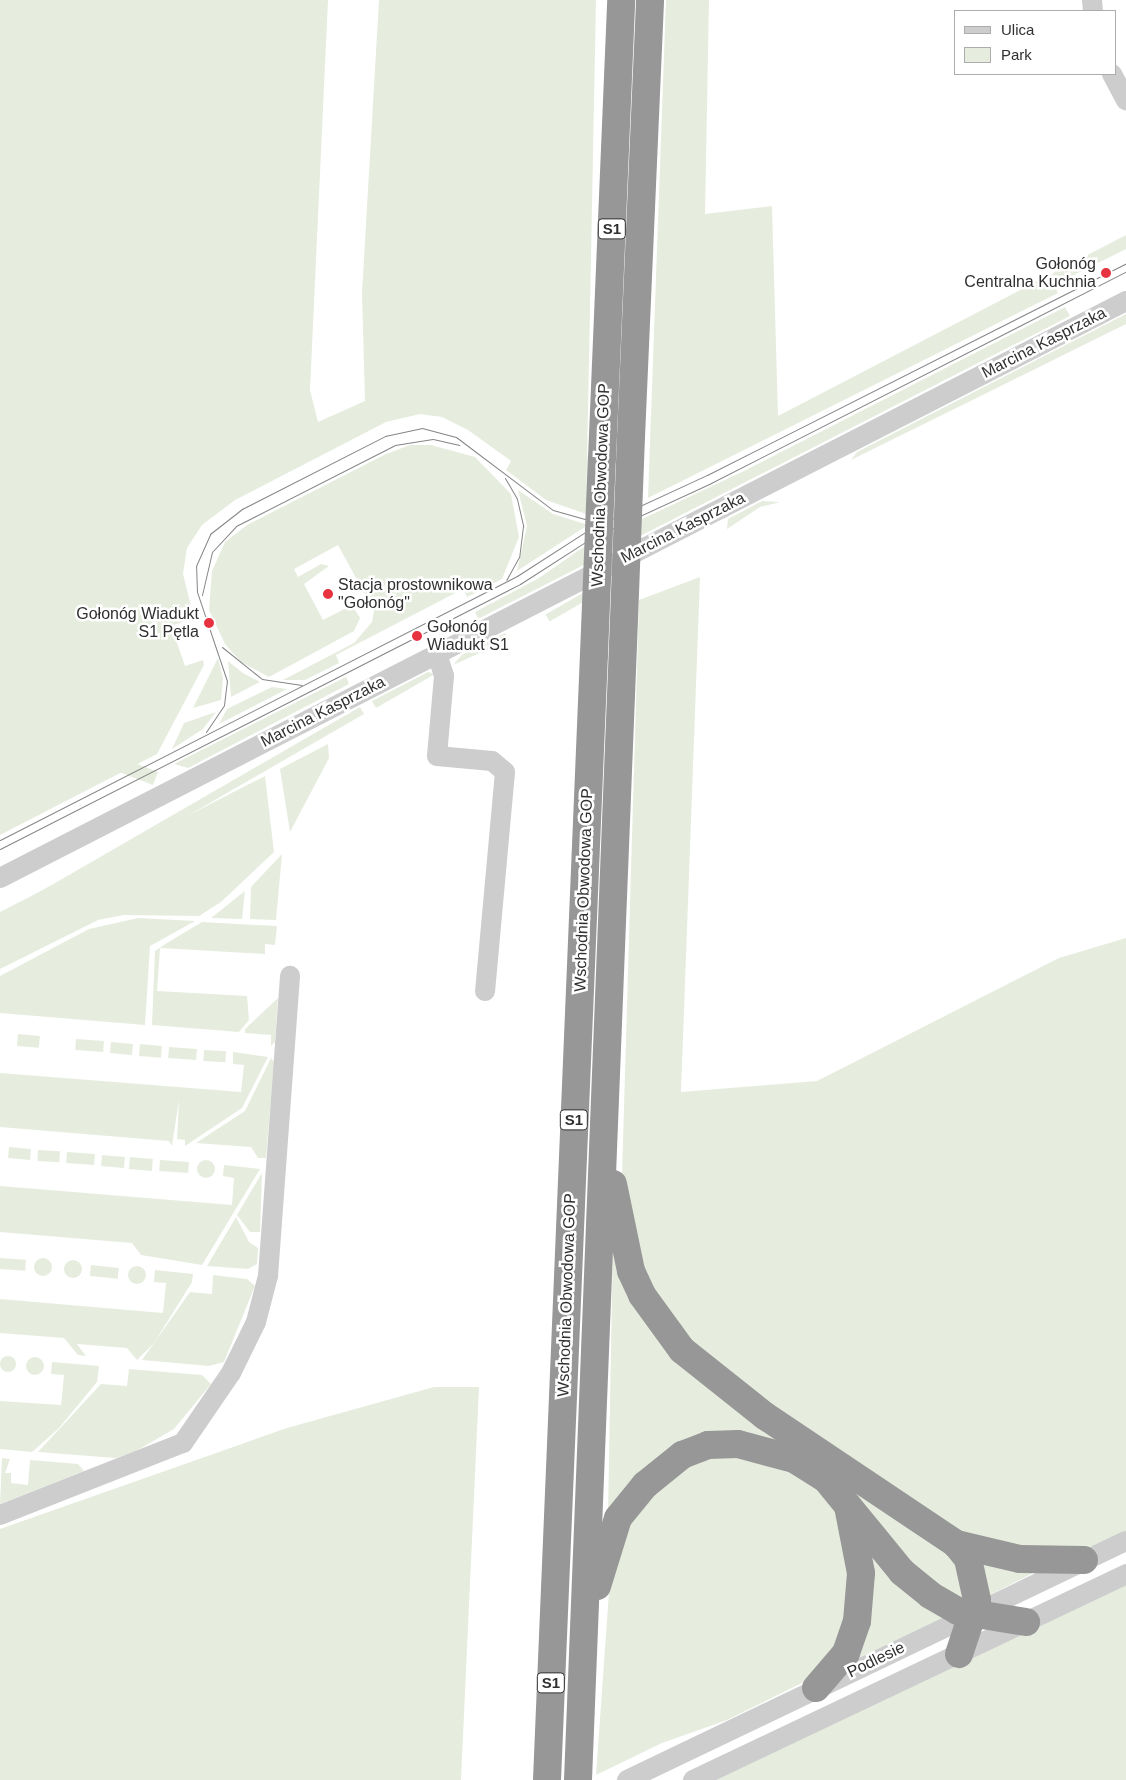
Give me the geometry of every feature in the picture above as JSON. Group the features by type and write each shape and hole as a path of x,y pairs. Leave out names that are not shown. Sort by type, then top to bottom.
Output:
{"highway":[{"name":"Wschodnia Obwodowa GOP","path":"547,1780 621,0"},
{"name":"Wschodnia Obwodowa GOP","path":"578,1780 622,645 650,0"},
{"path":"604,1130 631,1271 666,1332 731,1392 956,1544 1020,1559 1084,1560"},
{"path":"583,1641 618,1518 645,1485 682,1456 723,1444 760,1447 810,1469 848,1504 916,1585 958,1611 1026,1622"},
{"path":"816,1688 846,1653 857,1621 861,1573 848,1504"},
{"path":"956,1544 973,1573 978,1600 958,1654"}],"street":[{"path":"1113,75 1126,100"},
{"name":"Marcina Kasprzaka","path":"0,878 1126,301"},
{"path":"436,654 444,676 438,756 492,761 505,772 485,991"},
{"path":"0,1516 184,1443 231,1373 256,1322 268,1276 290,976"},
{"name":"Podlesie","path":"628,1779 1126,1541"},
{"name":"Podlesie","path":"693,1780 1126,1574"}],"green space":[{"path":"0,0 328,0 310,390 318,422 365,401 362,293 379,0 596,0 586,514 546,500 506,470 511,461 468,430 442,417 420,414 386,422 235,500 202,525 187,548 183,574 194,618 171,626 185,666 203,660 204,665 157,754 0,835"},
{"path":"666,0 709,0 705,214 772,206 778,416 1126,235 1126,249 1054,285 1058,293 648,498"},
{"path":"1065,307 1070,316 478,619 475,612 539,578 585,546 746,470"},
{"path":"1126,314 1126,324 851,460 857,452"},
{"path":"410,445 431,445 475,457 511,494 519,537 502,579 467,597 463,589 336,655 339,663 305,680 283,680 354,643 372,622 374,611 338,545 294,569 298,577 321,564 329,566 304,584 323,620 352,605 360,618 354,631 269,677 241,662 225,644 209,610 212,571 225,542 247,525 386,454"},
{"path":"518,490 553,514 588,525 517,571 527,526"},
{"path":"762,501 780,502 760,507 727,529 728,519"},
{"path":"700,577 681,1092 817,1081 1059,958 1126,938 1126,1532 1100,1545 1048,1553 957,1533 717,1371 649,1290 622,1175 639,600"},
{"path":"588,590 592,597 550,621 546,614"},
{"path":"505,633 509,640 453,665 462,655"},
{"path":"218,658 223,678 221,700 193,708"},
{"path":"228,661 243,673 260,682 231,697"},
{"path":"428,672 435,674 376,708 372,701"},
{"path":"346,677 349,684 188,768 174,764"},
{"path":"272,687 287,689 219,724 227,709"},
{"path":"360,707 364,714 13,916 9,910"},
{"path":"0,711 158,772 153,785 0,726"},
{"path":"216,712 203,729 172,749 184,723"},
{"path":"328,744 329,758 290,832 280,769"},
{"path":"265,776 274,852 221,902 199,916 124,915 98,920 0,969 0,912"},
{"path":"282,854 276,920 250,919 251,887"},
{"path":"245,891 242,919 211,918"},
{"path":"138,918 195,921 150,946 145,1025 0,1013 0,976 89,929"},
{"path":"202,922 277,926 275,945 265,944 265,954 160,948 157,991 247,996 249,1020 239,1032 152,1025 155,951"},
{"path":"278,998 275,1042 271,1046 271,1035 245,1033 245,1029"},
{"path":"18,1034 40,1036 39,1048 17,1046"},
{"path":"76,1039 104,1041 103,1052 75,1050"},
{"path":"111,1042 133,1044 132,1055 110,1053"},
{"path":"140,1044 162,1046 161,1058 139,1056"},
{"path":"169,1047 197,1049 196,1060 168,1058"},
{"path":"204,1050 226,1051 225,1062 203,1061"},
{"path":"233,1052 268,1057 242,1108 185,1146 185,1140 177,1139 179,1100 172,1146 169,1141 0,1127 0,1073 241,1092 244,1065 233,1064"},
{"path":"271,1058 274,1062 266,1158 258,1158 251,1147 196,1143 245,1111"},
{"path":"9,1147 31,1149 30,1160 8,1158"},
{"path":"38,1150 60,1151 59,1162 37,1161"},
{"path":"67,1152 95,1154 94,1165 66,1163"},
{"path":"102,1155 125,1157 124,1168 101,1166"},
{"path":"130,1157 153,1159 152,1171 129,1169"},
{"path":"160,1160 189,1162 188,1173 159,1171"},
{"path":"206,1160 212,1163 215,1169 212,1175 206,1178 200,1175 197,1169 200,1163"},
{"path":"224,1165 260,1169 202,1265 141,1255 132,1243 0,1232 0,1186 232,1205 234,1178 223,1176"},
{"path":"262,1173 260,1232 250,1232 237,1215"},
{"path":"236,1217 249,1242 258,1248 257,1264 248,1269 207,1266"},
{"path":"613,1238 635,1296 960,1562 969,1603 943,1596 881,1532 743,1435 608,1515"},
{"path":"0,1258 26,1260 25,1271 0,1269"},
{"path":"43,1258 49,1261 52,1267 49,1273 43,1276 37,1273 34,1267 37,1261"},
{"path":"73,1260 79,1263 82,1269 79,1275 73,1278 67,1275 64,1269 67,1263"},
{"path":"91,1265 119,1268 118,1279 90,1276"},
{"path":"137,1266 143,1269 146,1275 143,1281 137,1284 131,1281 128,1275 131,1269"},
{"path":"155,1270 193,1274 192,1282 154,1343 137,1360 127,1348 77,1344 86,1356 78,1355 64,1338 0,1333 0,1299 163,1313 166,1283 154,1282"},
{"path":"213,1275 247,1279 255,1286 224,1362 209,1366 142,1360 190,1292 212,1294"},
{"path":"8,1356 16,1364 8,1372 0,1364"},
{"path":"35,1357 41,1360 44,1366 41,1372 35,1375 29,1372 26,1366 29,1360"},
{"path":"52,1362 99,1366 97,1382 59,1428 32,1452 0,1449 0,1401 61,1405 64,1375 51,1374"},
{"path":"129,1369 202,1375 211,1384 174,1429 136,1451 116,1458 38,1452 101,1384 127,1386"},
{"path":"434,1387 479,1387 461,1780 0,1780 0,1529 287,1428"},
{"path":"739,1453 791,1467 834,1504 851,1554 843,1643 816,1676 727,1720 662,1743 596,1775 611,1564 643,1498 701,1458"},
{"path":"2,1458 10,1459 5,1473 11,1473 11,1483 28,1485 30,1460 78,1464 84,1471 0,1504"},
{"path":"861,1529 951,1615 847,1663"},
{"path":"976,1557 1045,1567 986,1597"},
{"path":"1126,1585 1126,1780 715,1780"}],"tram line":[{"path":"0,840 517,576 590,529 707,475 1126,263"},
{"path":"0,849 520,584 590,539 711,483 1126,272"},
{"path":"206,732 224,705 227,681 197,592 196,566 210,534 242,509 385,436 422,428 456,437 553,510 585,519 609,516"},
{"path":"202,595 212,552 236,526 395,445 433,439 459,445"},
{"path":"505,478 517,499 523,526 519,557 506,580"},
{"path":"222,647 262,679 302,685"}],"place":[{"name":"Gołonóg Centralna Kuchnia","path":"1106,273"},
{"name":"Stacja prostownikowa \"Gołonóg\"","path":"328,594"},
{"name":"Gołonóg Wiadukt S1 Pętla","path":"209,623"},
{"name":"Gołonóg Wiadukt S1","path":"417,636"}]}
